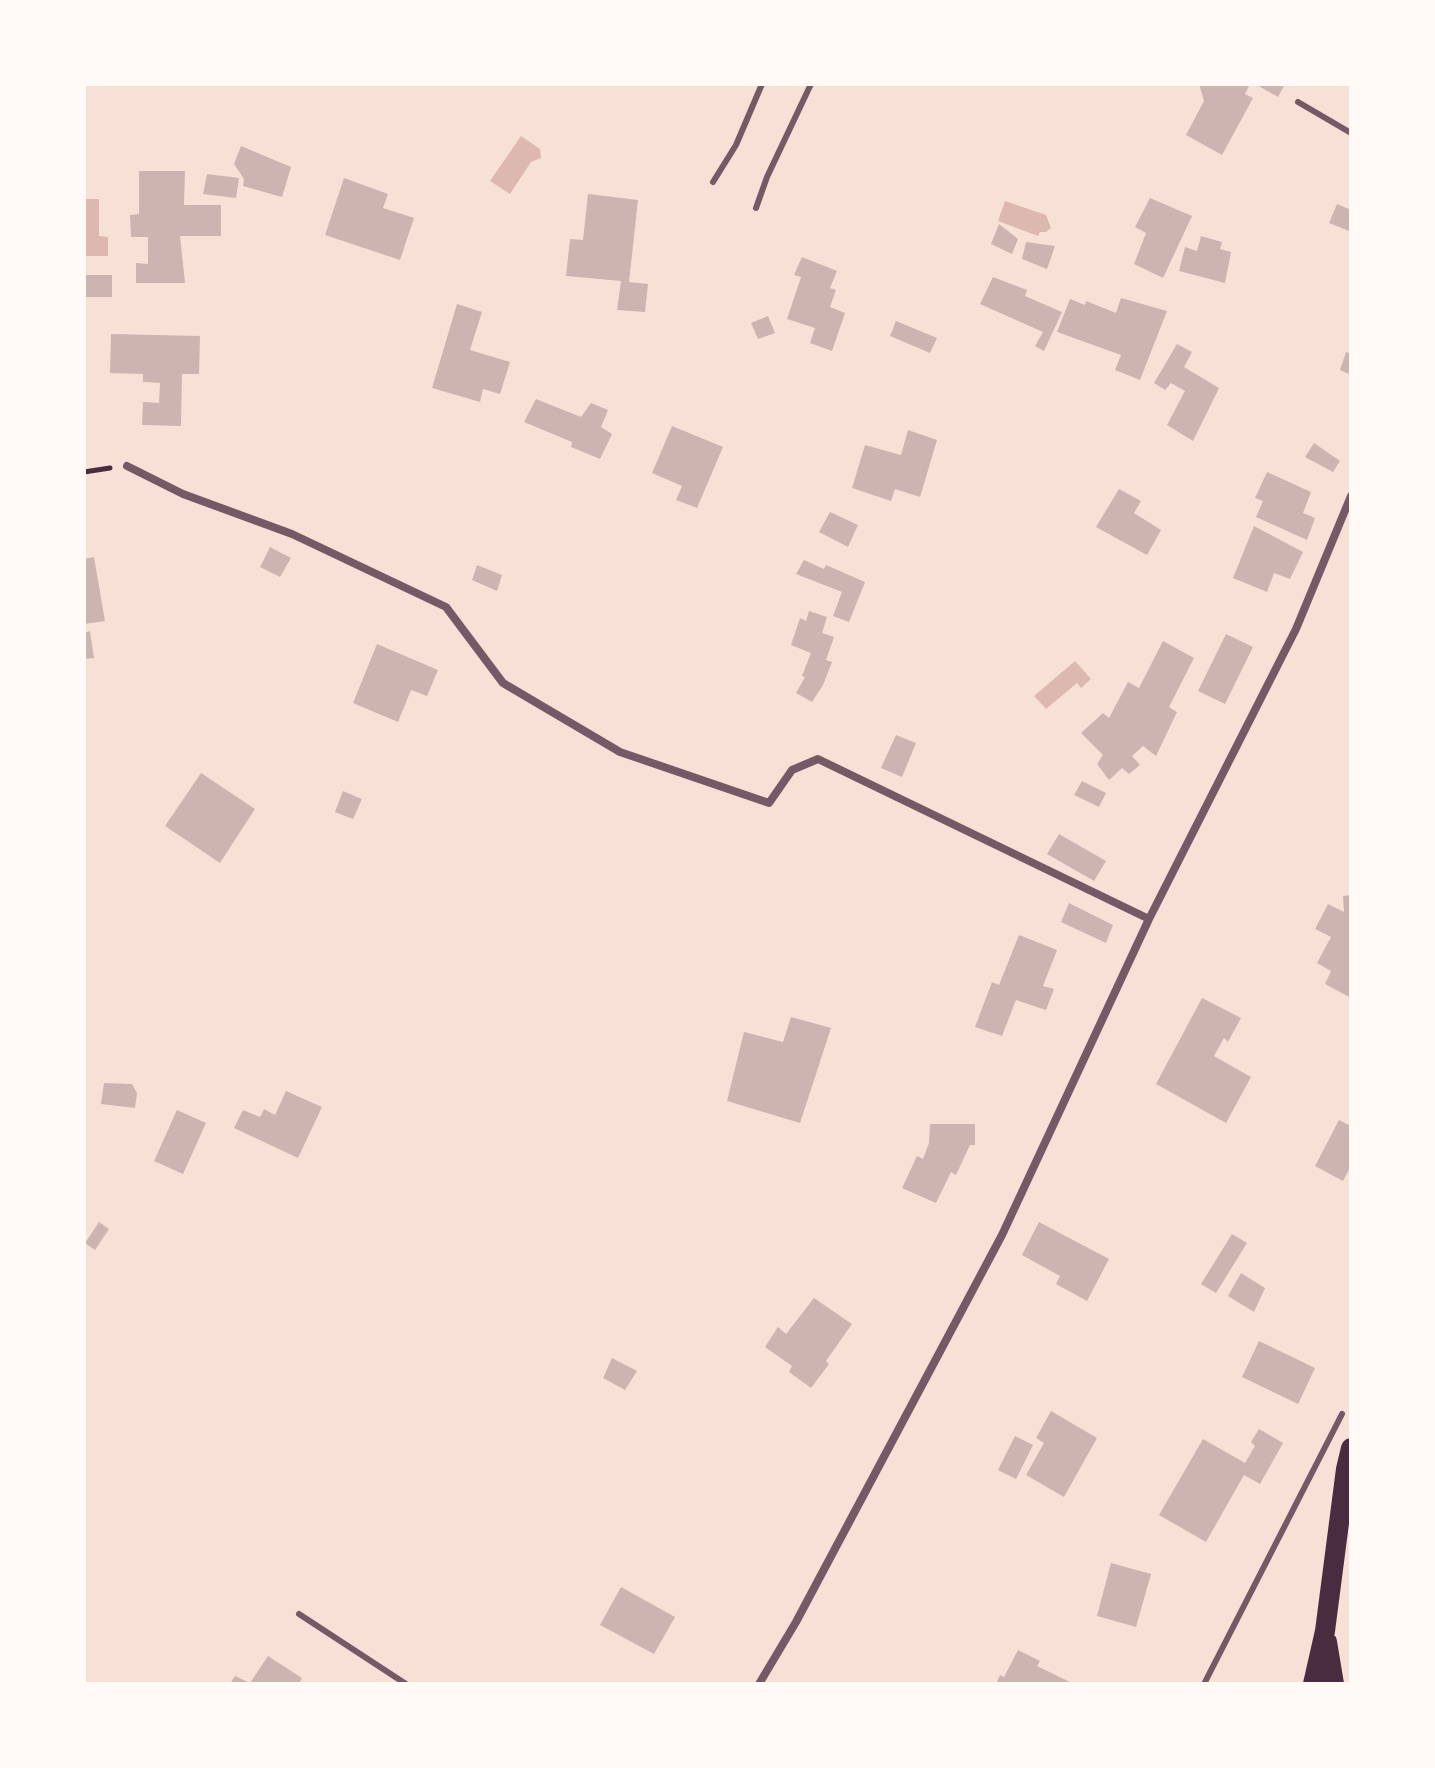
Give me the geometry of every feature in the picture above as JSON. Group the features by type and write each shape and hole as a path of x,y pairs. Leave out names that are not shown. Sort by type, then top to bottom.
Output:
{"main road":[{"path":"1313,1684 1325,1631 1351,1448"},
{"path":"1325,1631 1334,1684"}],"street":[{"path":"127,466 183,494 292,534 446,607 503,683 620,752 769,803 792,770 818,759 1149,919"},
{"path":"759,1684 796,1622 1002,1235 1149,919 1296,629 1351,496"}],"lane":[{"path":"713,182 736,145 762,84"},
{"path":"756,208 767,177 811,84"},
{"path":"1298,102 1351,133"},
{"path":"1204,1684 1342,1414"},
{"path":"299,1614 406,1684"}],"shaded area":[{"path":"521,136 540,149 541,158 531,162 510,194 490,181"},
{"path":"84,199 99,199 99,236 108,237 108,256 84,256"},
{"path":"1005,201 1046,215 1051,228 1038,236 998,221"},
{"path":"1075,661 1091,679 1081,688 1077,683 1046,709 1034,696"}],"building":[{"path":"1199,84 1250,84 1245,94 1253,98 1222,155 1186,135 1204,101"},
{"path":"1255,84 1285,84 1278,97"},
{"path":"241,146 291,167 282,197 243,186 244,179 234,164"},
{"path":"139,171 185,171 184,205 221,205 221,236 180,236 185,283 136,283 136,263 148,264 148,237 131,237 130,215 139,214"},
{"path":"207,174 239,178 236,198 203,194"},
{"path":"344,178 388,194 383,208 414,218 400,260 325,235"},
{"path":"588,194 638,200 629,282 648,284 645,312 617,310 621,281 566,276 570,239 583,240"},
{"path":"1150,198 1192,216 1163,278 1134,264 1146,233 1135,227"},
{"path":"1337,204 1351,210 1349,231 1329,223"},
{"path":"999,224 1018,239 1012,254 991,244"},
{"path":"1201,236 1222,242 1220,249 1231,252 1225,283 1179,271 1185,247 1197,251"},
{"path":"1026,242 1055,246 1047,269 1022,259"},
{"path":"802,257 837,271 830,288 836,290 830,307 845,313 832,351 810,343 815,328 787,319 801,277 794,275"},
{"path":"84,275 112,275 112,297 84,297"},
{"path":"993,277 1027,290 1025,296 1062,312 1044,351 1035,346 1043,332 980,304"},
{"path":"1121,298 1167,311 1140,380 1115,370 1121,355 1057,332 1070,299 1085,305 1086,301 1116,313"},
{"path":"457,304 482,312 470,350 510,362 500,394 483,389 480,402 432,388"},
{"path":"768,316 775,333 758,339 751,323"},
{"path":"896,321 937,338 930,353 890,336"},
{"path":"111,334 200,336 199,374 182,374 181,426 142,425 143,402 159,403 160,383 143,382 143,374 110,373"},
{"path":"1177,344 1192,352 1184,367 1219,388 1193,441 1167,425 1185,391 1171,383 1165,390 1154,383"},
{"path":"1346,352 1351,354 1351,375 1340,370"},
{"path":"536,399 581,417 591,403 608,410 601,427 612,434 600,459 571,447 572,442 524,422"},
{"path":"672,426 723,447 697,508 676,500 682,486 652,473"},
{"path":"908,430 937,440 920,497 895,489 891,501 852,488 865,445 901,455"},
{"path":"1314,443 1340,461 1333,472 1305,457"},
{"path":"1267,472 1311,492 1303,513 1315,518 1307,540 1256,517 1263,501 1255,498"},
{"path":"1119,489 1141,501 1134,513 1161,530 1147,555 1096,527"},
{"path":"830,512 858,525 848,547 819,532"},
{"path":"1254,526 1303,552 1290,579 1274,573 1267,592 1233,578"},
{"path":"270,547 291,558 280,577 260,567"},
{"path":"94,557 105,621 84,624 84,559"},
{"path":"804,560 824,569 826,565 865,582 849,622 833,616 842,592 796,574"},
{"path":"477,565 502,575 497,591 472,580"},
{"path":"809,611 827,617 822,633 834,637 826,660 832,662 812,702 796,693 805,677 802,676 811,653 791,645 800,618 806,621"},
{"path":"90,631 94,658 84,659 84,633"},
{"path":"1226,634 1253,647 1225,704 1198,691"},
{"path":"1163,641 1194,658 1169,707 1177,712 1156,756 1143,746 1132,756 1140,765 1129,774 1122,768 1109,780 1097,764 1103,755 1081,733 1103,713 1109,718 1128,682 1139,688"},
{"path":"377,644 438,670 427,696 411,690 398,722 353,703"},
{"path":"896,735 916,743 902,777 881,768"},
{"path":"201,773 255,809 220,863 165,826"},
{"path":"1082,781 1106,793 1099,807 1074,795"},
{"path":"343,791 362,799 353,819 335,812"},
{"path":"1059,834 1106,861 1094,881 1047,854"},
{"path":"1351,895 1351,998 1325,984 1331,971 1317,963 1331,937 1315,929 1328,904 1344,912 1343,896"},
{"path":"1069,903 1113,925 1106,943 1061,922"},
{"path":"1019,935 1057,950 1043,986 1054,989 1046,1010 1016,1000 1002,1036 975,1027 992,982 999,985"},
{"path":"1202,998 1241,1018 1228,1042 1224,1038 1214,1056 1251,1077 1226,1123 1156,1084"},
{"path":"791,1017 831,1028 800,1123 727,1101 744,1032 783,1042"},
{"path":"104,1083 132,1084 137,1093 135,1108 101,1104"},
{"path":"286,1091 322,1107 298,1158 234,1128 243,1110 260,1117 264,1109 275,1115"},
{"path":"177,1110 206,1123 183,1174 154,1161"},
{"path":"1339,1120 1351,1126 1351,1166 1343,1181 1315,1166"},
{"path":"930,1124 975,1124 975,1145 970,1145 956,1175 951,1172 936,1203 902,1188 917,1156 923,1159 929,1143"},
{"path":"99,1222 109,1229 95,1250 85,1243"},
{"path":"1039,1222 1109,1259 1087,1301 1056,1284 1060,1276 1022,1255"},
{"path":"1232,1234 1247,1243 1216,1293 1201,1284"},
{"path":"1241,1273 1265,1288 1254,1312 1228,1296"},
{"path":"814,1298 852,1324 811,1388 789,1372 792,1366 765,1347 778,1327 786,1334"},
{"path":"1259,1341 1315,1368 1298,1404 1242,1377"},
{"path":"612,1358 637,1371 625,1390 603,1378"},
{"path":"1051,1411 1097,1438 1064,1497 1026,1475 1044,1443 1036,1438"},
{"path":"1259,1429 1283,1443 1260,1484 1244,1475 1206,1542 1159,1515 1203,1439 1245,1463 1255,1446 1251,1442"},
{"path":"1015,1436 1033,1445 1016,1479 998,1470"},
{"path":"1111,1563 1151,1574 1136,1627 1097,1616"},
{"path":"621,1587 675,1617 654,1654 600,1625"},
{"path":"1018,1650 1040,1661 1037,1666 1074,1684 996,1684 1000,1675 1004,1677"},
{"path":"268,1656 302,1678 299,1684 230,1684 235,1676 250,1683"}]}
